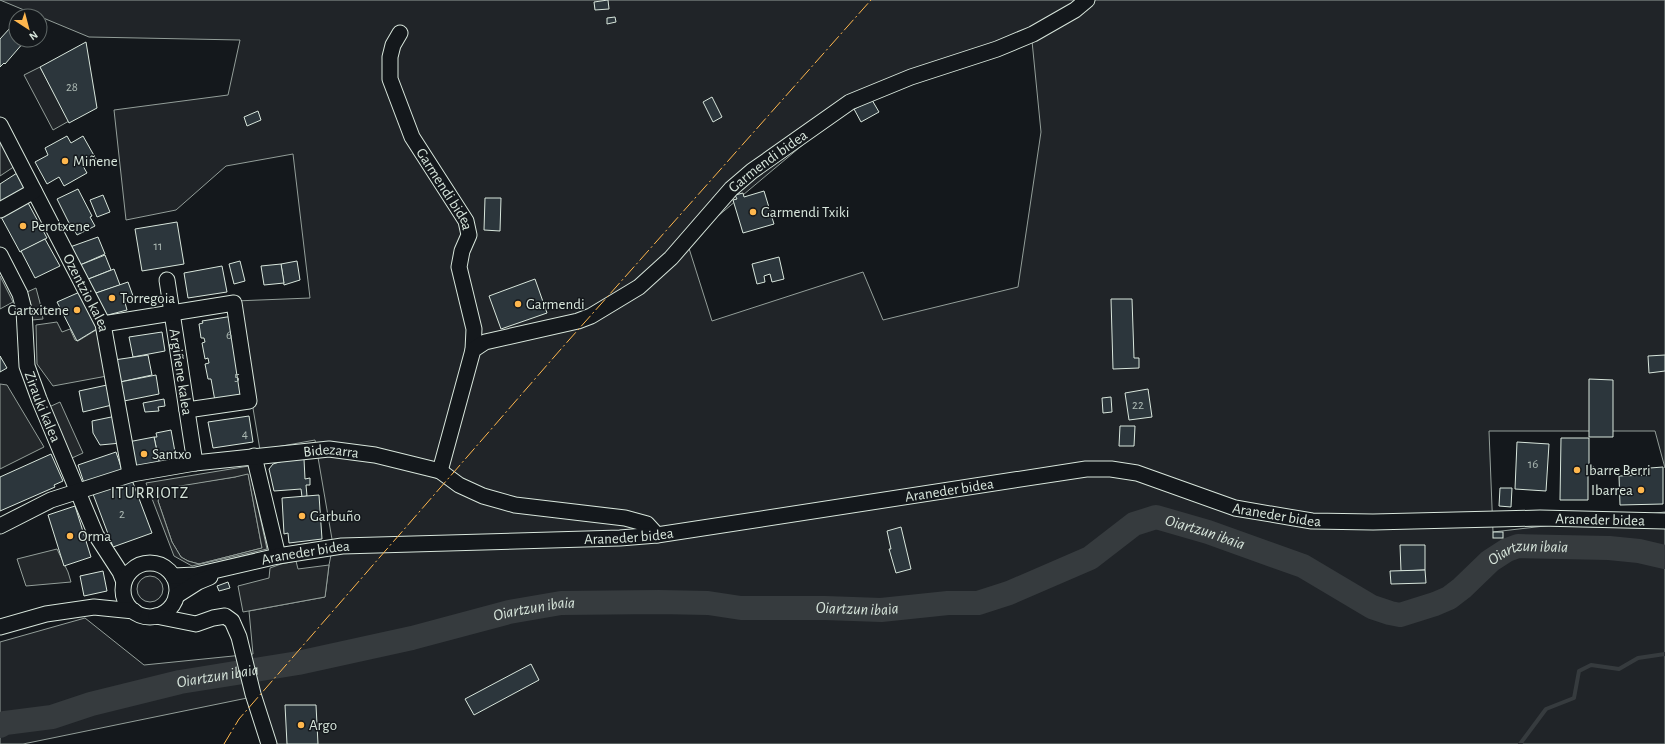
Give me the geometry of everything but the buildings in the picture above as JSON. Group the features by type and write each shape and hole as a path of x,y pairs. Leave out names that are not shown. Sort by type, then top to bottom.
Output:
{"street":[{"name":"Garmendi bidea","path":"473,350 485,342 578,321 610,306 639,287 671,258 731,190 752,171 850,102 897,82 951,65 1011,43 1057,21 1075,10 1087,0"},
{"name":"Garmendi bidea","path":"400,33 393,46 390,57 390,79 412,137 466,221 469,235 462,251 459,266 474,329 473,350 440,471"},
{"name":"Ozentzio kalea","path":"0,125 103,324 129,468 132,474"},
{"path":"0,210 34,191"},
{"name":"Zirauki kalea","path":"0,255 20,294 24,310 27,366 38,399 96,535 106,553 120,572 124,585"},
{"name":"Argiñene kalea","path":"167,280 195,463"},
{"path":"103,324 234,303 249,401 187,410"},
{"name":"Bidezarra","path":"0,526 29,510 78,490 132,474 195,463 330,449 375,455 440,471 459,485 483,496 515,505 625,518 647,524 657,535"},
{"path":"254,456 278,556"},
{"name":"Araneder bidea","path":"173,576 196,575 278,556 342,546 620,538 657,535 1086,469 1111,469 1137,473 1235,508 1312,521 1373,522 1540,518 1665,521"},
{"path":"106,553 128,563 149,563 163,566 173,576 177,586 175,600 177,612 185,622"},
{"path":"94,607 115,595 124,585 130,572 142,564"},
{"name":"Araneder bidea","path":"175,600 198,582 231,567"},
{"path":"124,585 125,599 134,611"},
{"path":"156,616 164,613 175,600"},
{"path":"0,627 46,614 94,607 134,611 149,616 196,624 213,618 225,616 232,621 239,637 253,694 269,744"}],"shaded area":[{"path":"0,0 1665,0 1665,468 1655,431 1489,431 1493,532 1665,512 1665,744 272,744 257,696 23,744 0,744 0,642 85,618 144,665 253,654 249,611 325,597 333,545 315,440 260,450 235,301 310,298 293,154 226,166 176,210 126,220 114,110 228,95 240,40 89,37 48,20 48,8 19,8","holes":["1032,41 1041,132 1018,287 883,320 863,272 712,321 687,242 849,106"]},
{"path":"40,67 69,121 53,130 24,75"},
{"path":"0,136 15,166 0,176"},
{"path":"0,276 13,302 0,309"},
{"path":"36,288 43,319 32,320 32,308 27,292"},
{"path":"57,322 62,332 70,329 75,340 78,341 96,330 107,376 53,386 37,364 36,325"},
{"path":"0,384 7,385 44,447 0,469"},
{"path":"60,402 83,453 72,458 49,407"},
{"path":"249,466 267,549 192,566 174,556 146,483","holes":["248,474 262,548 199,564 181,557 172,542 158,501 162,489"]},
{"path":"248,473 262,548 199,564 181,557 172,542 158,501 162,488 235,477"},
{"path":"57,549 71,582 26,586 17,559"},
{"path":"296,561 298,569 329,565 325,597 243,612 238,586 269,578 270,568"},
{"path":"150,576 159,580 163,589 159,598 150,602 141,598 137,589 141,580"}],"waterway":[{"name":"Oiartzun ibaia","path":"0,726 5,723 52,717 91,704 180,682 298,663 412,638 509,612 561,603 708,603 741,608 881,610 948,603 978,603 1009,593 1090,558 1134,524 1156,517 1208,532 1303,566 1372,607 1400,615 1449,598 1462,588 1490,561 1507,550 1518,546 1609,548 1639,551 1665,557"},
{"path":"1520,744 1546,709 1574,698 1579,671 1591,665 1619,669 1638,658 1665,654"}],"power":[{"path":"224,744 239,719 561,349 871,0"}],"place":[{"name":"Miñene","path":"65,161"},
{"name":"Garmendi Txiki","path":"753,212"},
{"name":"Perotxene","path":"23,226"},
{"name":"Torregoia","path":"112,298"},
{"name":"Garmendi","path":"518,304"},
{"name":"Gartxitene","path":"77,310"},
{"name":"Santxo","path":"144,454"},
{"name":"Ibarre Berri","path":"1577,470"},
{"name":"Ibarrea","path":"1641,490"},
{"name":"Garbuño","path":"302,516"},
{"name":"Orma","path":"70,536"},
{"name":"Argo","path":"301,725"}],"district":[{"name":"ITURRIOTZ","path":"150,493"}]}
